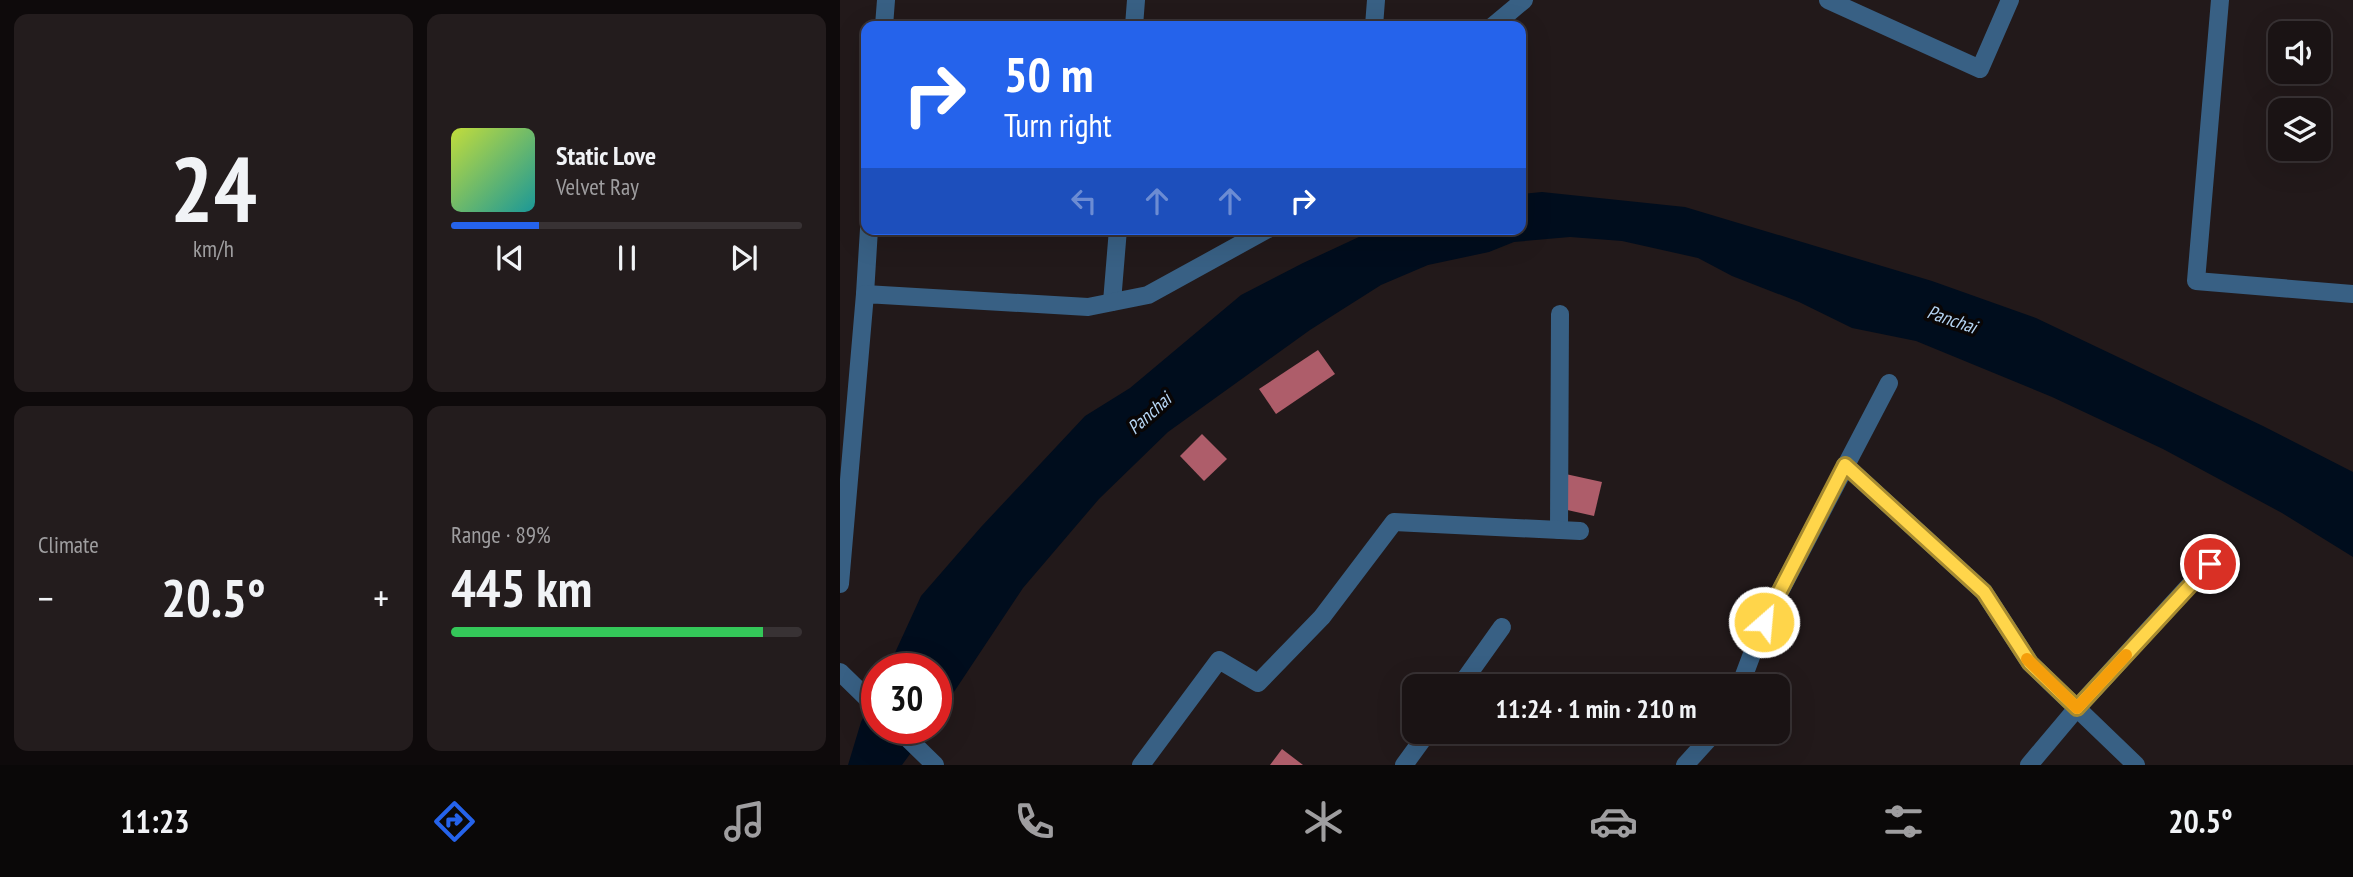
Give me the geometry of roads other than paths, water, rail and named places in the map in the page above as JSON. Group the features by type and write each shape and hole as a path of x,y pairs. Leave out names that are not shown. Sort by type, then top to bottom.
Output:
{"street":[{"path":"884,21 886,0"},
{"path":"1134,21 1136,0"},
{"path":"1374,21 1376,0"},
{"path":"1499,21 1524,0"},
{"path":"1828,0 1980,69 2010,0"},
{"path":"2220,0 2196,281 2353,294"},
{"path":"840,584 869,235"},
{"path":"1112,302 1118,235"},
{"path":"865,294 1088,307 1149,295 1257,235"},
{"path":"1559,530 1560,314"},
{"path":"1745,674 1764,622 1889,383"},
{"path":"1845,465 1984,592 2030,663 2136,765"},
{"path":"1141,765 1219,660 1258,682 1322,617 1394,522 1580,531"},
{"path":"2029,765 2077,708 2210,564"},
{"path":"1468,674 1502,626"},
{"path":"840,673 861,693"},
{"path":"913,744 935,765"},
{"path":"1404,765 1419,744"},
{"path":"1685,765 1704,744"}],"water":[{"name":"Panchai","path":"1542,192 1685,207 1932,281 2036,318 2353,472 2353,557 2282,513 2163,449 2052,397 1916,341 1852,328 1799,302 1732,276 1698,258 1622,241 1570,237 1514,242 1489,252 1428,265 1381,285 1310,330 1168,432 1099,499 1023,588 952,695 952,653 895,653 921,596 981,527 1085,416 1130,388 1241,295 1363,235 1526,235 1526,194"},
{"path":"861,722 861,744 917,744 902,765 848,765"}]}
